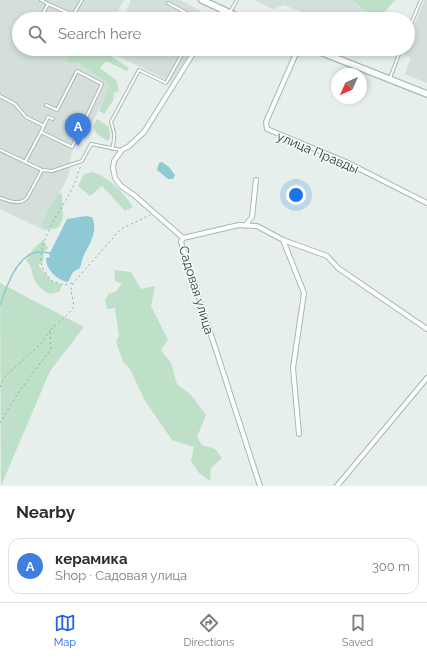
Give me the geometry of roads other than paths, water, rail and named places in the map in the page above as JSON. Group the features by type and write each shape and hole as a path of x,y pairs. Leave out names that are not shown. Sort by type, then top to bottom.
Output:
{"main road":[{"path":"202,0 223,11"},
{"path":"331,56 427,94"}],"street":[{"name":"Садовая улица","path":"192,56 144,132 129,146 122,150 114,161 113,168 115,178 121,186 154,212 182,238 181,242 260,486"},
{"name":"улица Правды","path":"295,56 266,122 267,129 346,162 427,203"},
{"path":"245,226 252,217 256,180"},
{"path":"182,238 245,226 257,226 283,240 327,256 338,268 427,329"},
{"path":"283,240 304,293 293,368 299,434"},
{"path":"337,486 427,378"}],"lane":[{"path":"41,0 66,12"},
{"path":"75,12 82,0"},
{"path":"231,12 237,0"},
{"path":"415,14 421,0"},
{"path":"168,3 185,12"},
{"path":"44,12 48,4"},
{"path":"112,149 115,139 115,131 111,122 138,70 166,83 181,56"},
{"path":"389,79 398,56"},
{"path":"41,132 72,147 102,84 76,72 57,110 46,105"},
{"path":"0,96 15,104 26,117 44,126"},
{"path":"25,162 48,117 53,119"},
{"path":"0,150 42,170 52,171 82,161 91,144 122,150"},
{"path":"0,198 16,204 24,201 42,170"}],"water":[{"path":"162,162 169,167 175,175 173,179 168,179 157,170 159,163"},
{"path":"86,216 92,217 94,222 93,235 83,256 80,268 73,272 68,282 64,281 53,274 48,267 46,258 50,257 49,253 67,219"}],"waterway":[{"path":"0,305 12,275 21,262 35,252 49,253"}],"place":[{"name":"керамика","path":"78,146"}]}
